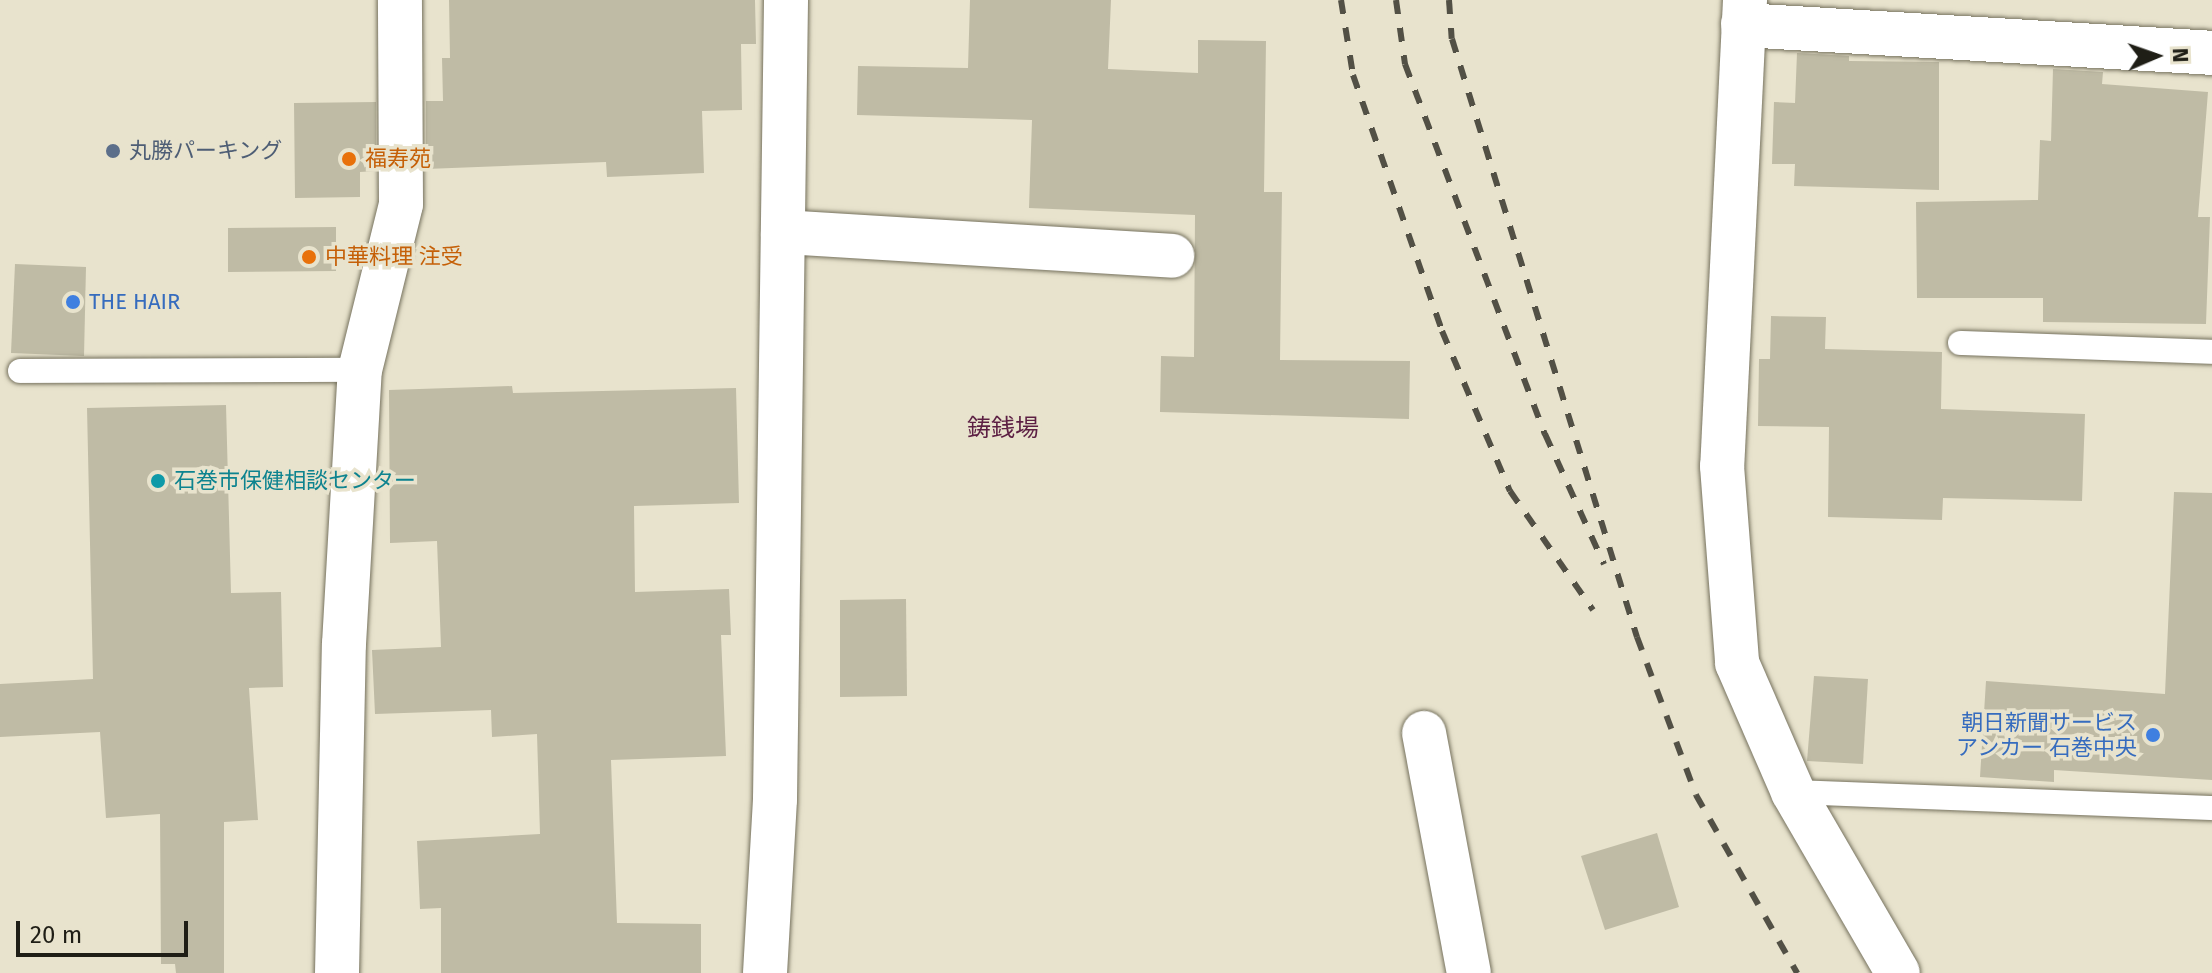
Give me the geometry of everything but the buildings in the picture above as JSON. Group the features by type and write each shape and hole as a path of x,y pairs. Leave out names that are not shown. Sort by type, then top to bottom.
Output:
{"street":[{"path":"337,973 344,644 360,370 401,204 400,0"},
{"path":"765,973 775,799 786,0"},
{"path":"1898,973 1793,792 1737,663 1722,466 1744,12 2212,53"},
{"path":"783,232 1172,256"},
{"path":"1424,733 1469,973"}],"lane":[{"path":"1960,343 2212,352"},
{"path":"20,371 360,370"},
{"path":"1793,792 2212,808"}],"railway":[{"path":"1341,0 1353,75 1442,331 1510,491 1593,610"},
{"path":"1396,0 1405,64 1545,434 1604,564"},
{"path":"1449,0 1452,39 1637,637 1696,795 1797,973"}],"place":[{"name":"丸勝パーキング","path":"113,151"},
{"name":"福寿苑","path":"349,159"},
{"name":"中華料理 注受","path":"309,257"},
{"name":"THE HAIR","path":"73,302"},
{"name":"石巻市保健相談センター","path":"158,481"},
{"name":"朝日新聞サービス アンカー 石巻中央","path":"2153,735"}],"district":[{"name":"鋳銭場","path":"1003,429"}]}
